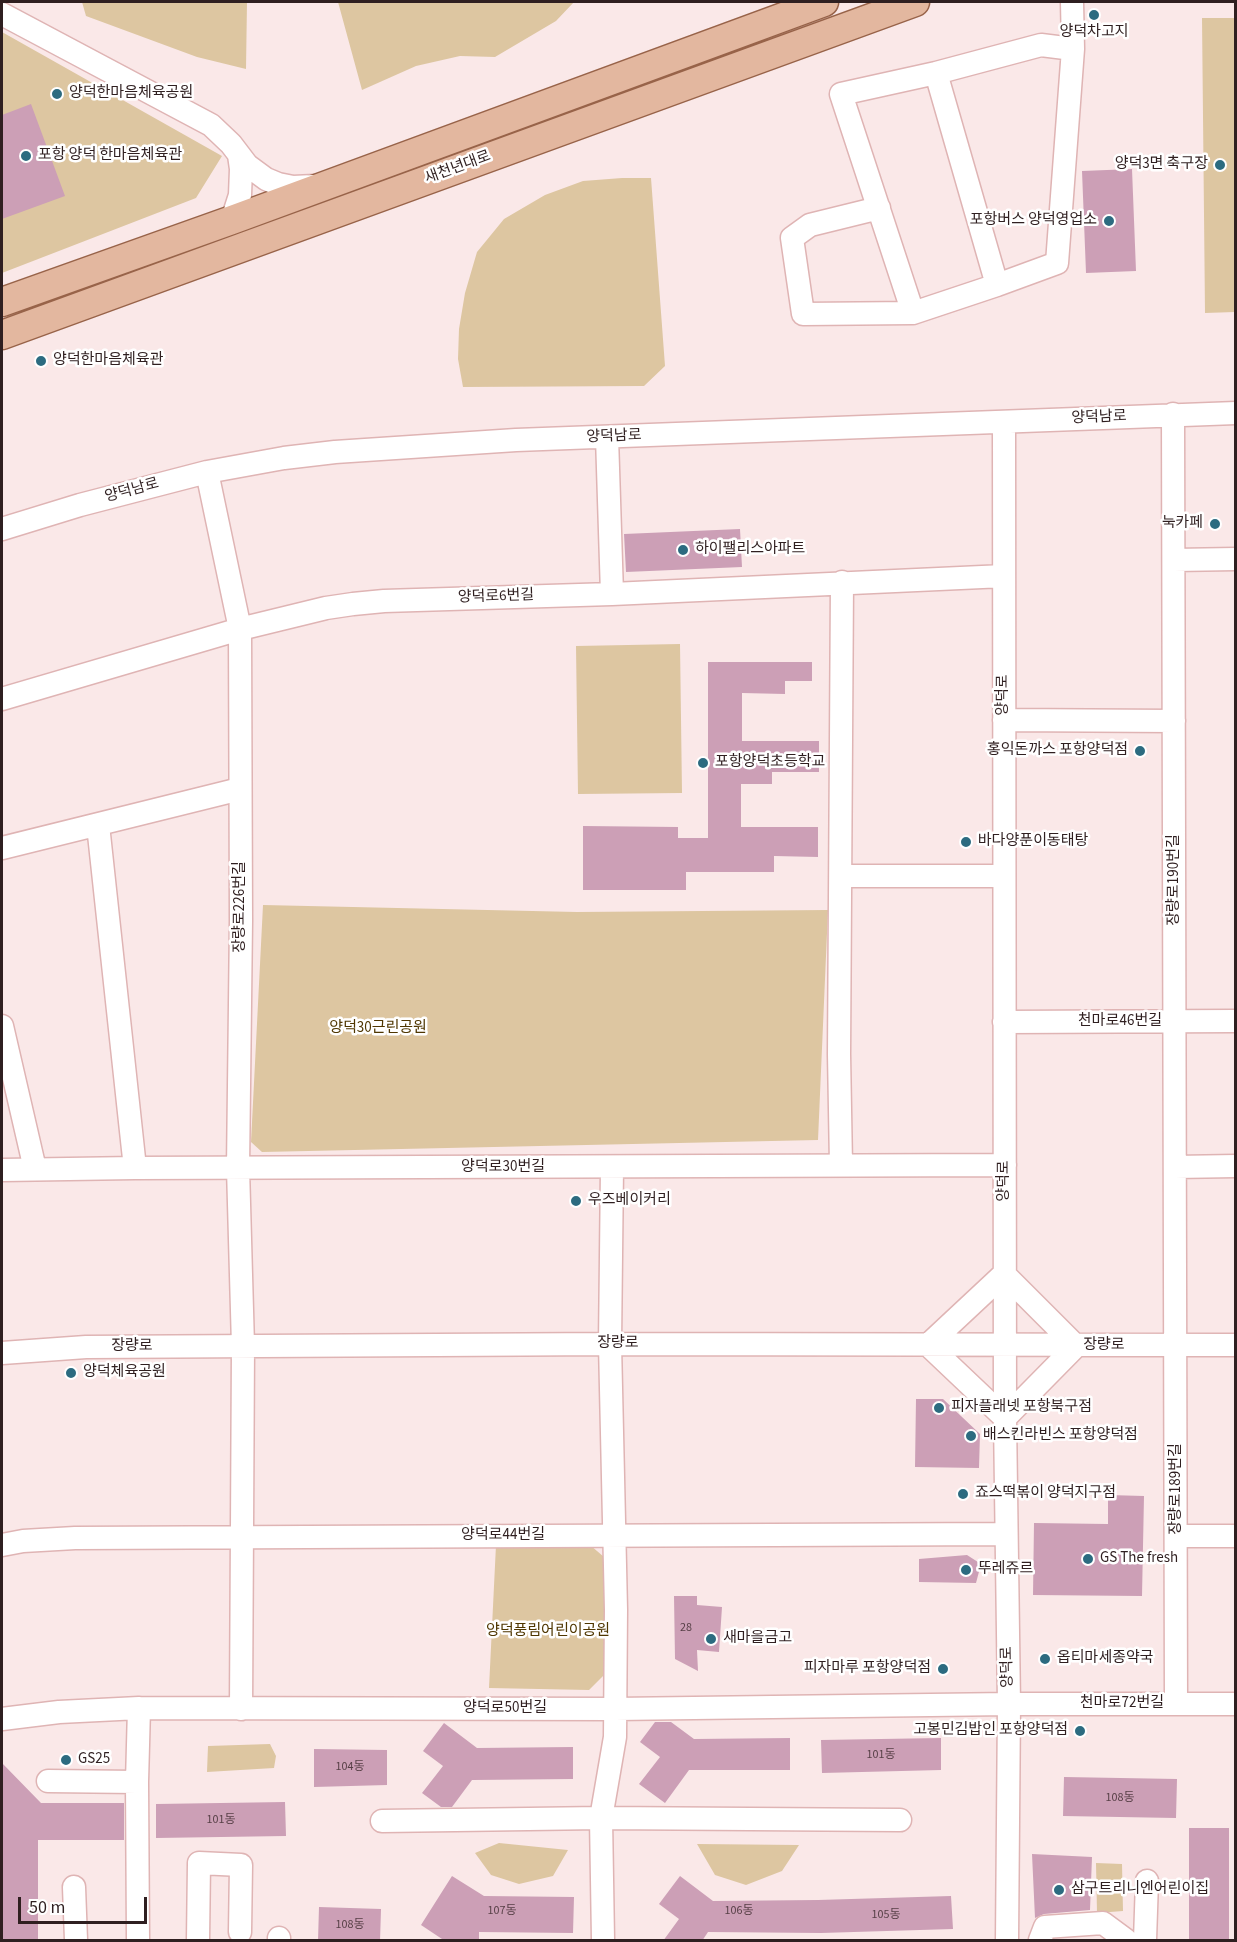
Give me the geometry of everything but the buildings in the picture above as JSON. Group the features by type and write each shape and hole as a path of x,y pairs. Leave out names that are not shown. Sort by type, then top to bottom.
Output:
{"main road":[{"name":"새천년대로","path":"2,302 103,264 232,220 319,186 824,2"},
{"name":"새천년대로","path":"2,335 915,2"}],"street":[{"path":"879,208 810,225 792,238 803,314 913,313 1057,263 1073,49 1072,2"},
{"path":"2,14 198,117 223,134 255,172 278,184 293,187 319,186"},
{"path":"913,313 841,94 936,73 1041,45 1073,49"},
{"path":"936,73 997,285"},
{"path":"232,220 240,195 241,169 238,154"},
{"name":"양덕남로","path":"2,529 80,505 207,472 284,458 380,448 516,440 1236,413"},
{"name":"장량로190번길","path":"1173,414 1176,1346"},
{"name":"양덕로","path":"1004,422 1005,1418 1009,1704 1007,1941"},
{"path":"607,437 612,594"},
{"name":"장량로226번길","path":"207,472 240,629 241,921 238,1168 243,1346 242,1709"},
{"path":"1174,560 1236,559"},
{"name":"양덕로6번길","path":"2,699 240,629 326,608 353,604 1004,576"},
{"path":"841,1165 839,1054 842,582"},
{"path":"1004,720 1174,721"},
{"path":"2,848 240,789"},
{"path":"98,825 135,1168"},
{"path":"840,876 1004,876"},
{"name":"천마로46번길","path":"1004,1022 1236,1021"},
{"path":"2,1026 35,1169"},
{"name":"양덕로30번길","path":"2,1170 1005,1164"},
{"path":"1175,1167 1236,1166"},
{"path":"603,1941 602,1818 615,1737 615,1535 610,1344 612,1167"},
{"path":"1005,1274 1076,1346 1005,1418 928,1345 1005,1274"},
{"name":"장량로","path":"2,1353 86,1347 610,1344 1236,1345"},
{"name":"장량로189번길","path":"1176,1346 1176,1704"},
{"name":"양덕로44번길","path":"2,1545 47,1539 1006,1534"},
{"path":"1177,1536 1236,1536"},
{"name":"천마로72번길","path":"1009,1704 1236,1704"},
{"name":"양덕로50번길","path":"2,1719 59,1712 139,1708 615,1709 1009,1704"},
{"path":"138,1941 139,1708"},
{"path":"48,1781 137,1782"},
{"path":"382,1821 602,1818 900,1820"},
{"path":"198,1941 198,1863 241,1865 240,1932"},
{"path":"1144,1941 1147,1881"},
{"path":"74,1887 76,1941"},
{"path":"1040,1941 1045,1927 1103,1923 1126,1941"}],"green space":[{"path":"82,2 247,2 246,69 197,57 86,16"},
{"path":"338,2 574,2 556,21 495,57 460,56 416,66 362,90"},
{"name":"양덕3면 축구장","path":"1202,18 1235,18 1235,312 1205,313"},
{"name":"양덕한마음체육공원","path":"2,32 222,156 196,198 2,273"},
{"path":"651,178 665,366 644,386 463,387 458,359 459,329 465,293 477,252 504,219 545,195 583,181"},
{"path":"680,644 682,793 578,794 576,646"},
{"name":"양덕30근린공원","path":"263,905 577,912 828,910 818,1140 262,1152 251,1142"},
{"name":"양덕풍림어린이공원","path":"496,1545 590,1545 604,1557 604,1675 589,1690 489,1688"},
{"path":"270,1744 276,1756 274,1768 207,1772 208,1746"},
{"path":"499,1843 568,1850 553,1876 519,1884 491,1875 475,1853"},
{"path":"697,1844 799,1845 782,1871 746,1885 715,1875"},
{"path":"1096,1863 1122,1864 1123,1911 1097,1913"}],"place":[{"name":"양덕차고지","path":"1094,15"},
{"name":"양덕한마음체육공원","path":"57,94"},
{"name":"포항 양덕 한마음체육관","path":"26,156"},
{"name":"양덕3면 축구장","path":"1220,165"},
{"name":"포항버스 양덕영업소","path":"1109,221"},
{"name":"양덕한마음체육관","path":"41,361"},
{"name":"눅카페","path":"1215,524"},
{"name":"하이팰리스아파트","path":"683,550"},
{"name":"홍익돈까스 포항양덕점","path":"1140,751"},
{"name":"포항양덕초등학교","path":"703,763"},
{"name":"바다양푼이동태탕","path":"966,842"},
{"name":"우즈베이커리","path":"576,1201"},
{"name":"양덕체육공원","path":"71,1373"},
{"name":"피자플래넷 포항북구점","path":"939,1408"},
{"name":"배스킨라빈스 포항양덕점","path":"971,1436"},
{"name":"죠스떡볶이 양덕지구점","path":"963,1494"},
{"name":"GS The fresh","path":"1088,1559"},
{"name":"뚜레쥬르","path":"966,1570"},
{"name":"새마을금고","path":"711,1639"},
{"name":"옵티마세종약국","path":"1045,1659"},
{"name":"피자마루 포항양덕점","path":"943,1669"},
{"name":"고봉민김밥인 포항양덕점","path":"1080,1731"},
{"name":"GS25","path":"66,1760"},
{"name":"삼구트리니엔어린이집","path":"1059,1890"}]}
